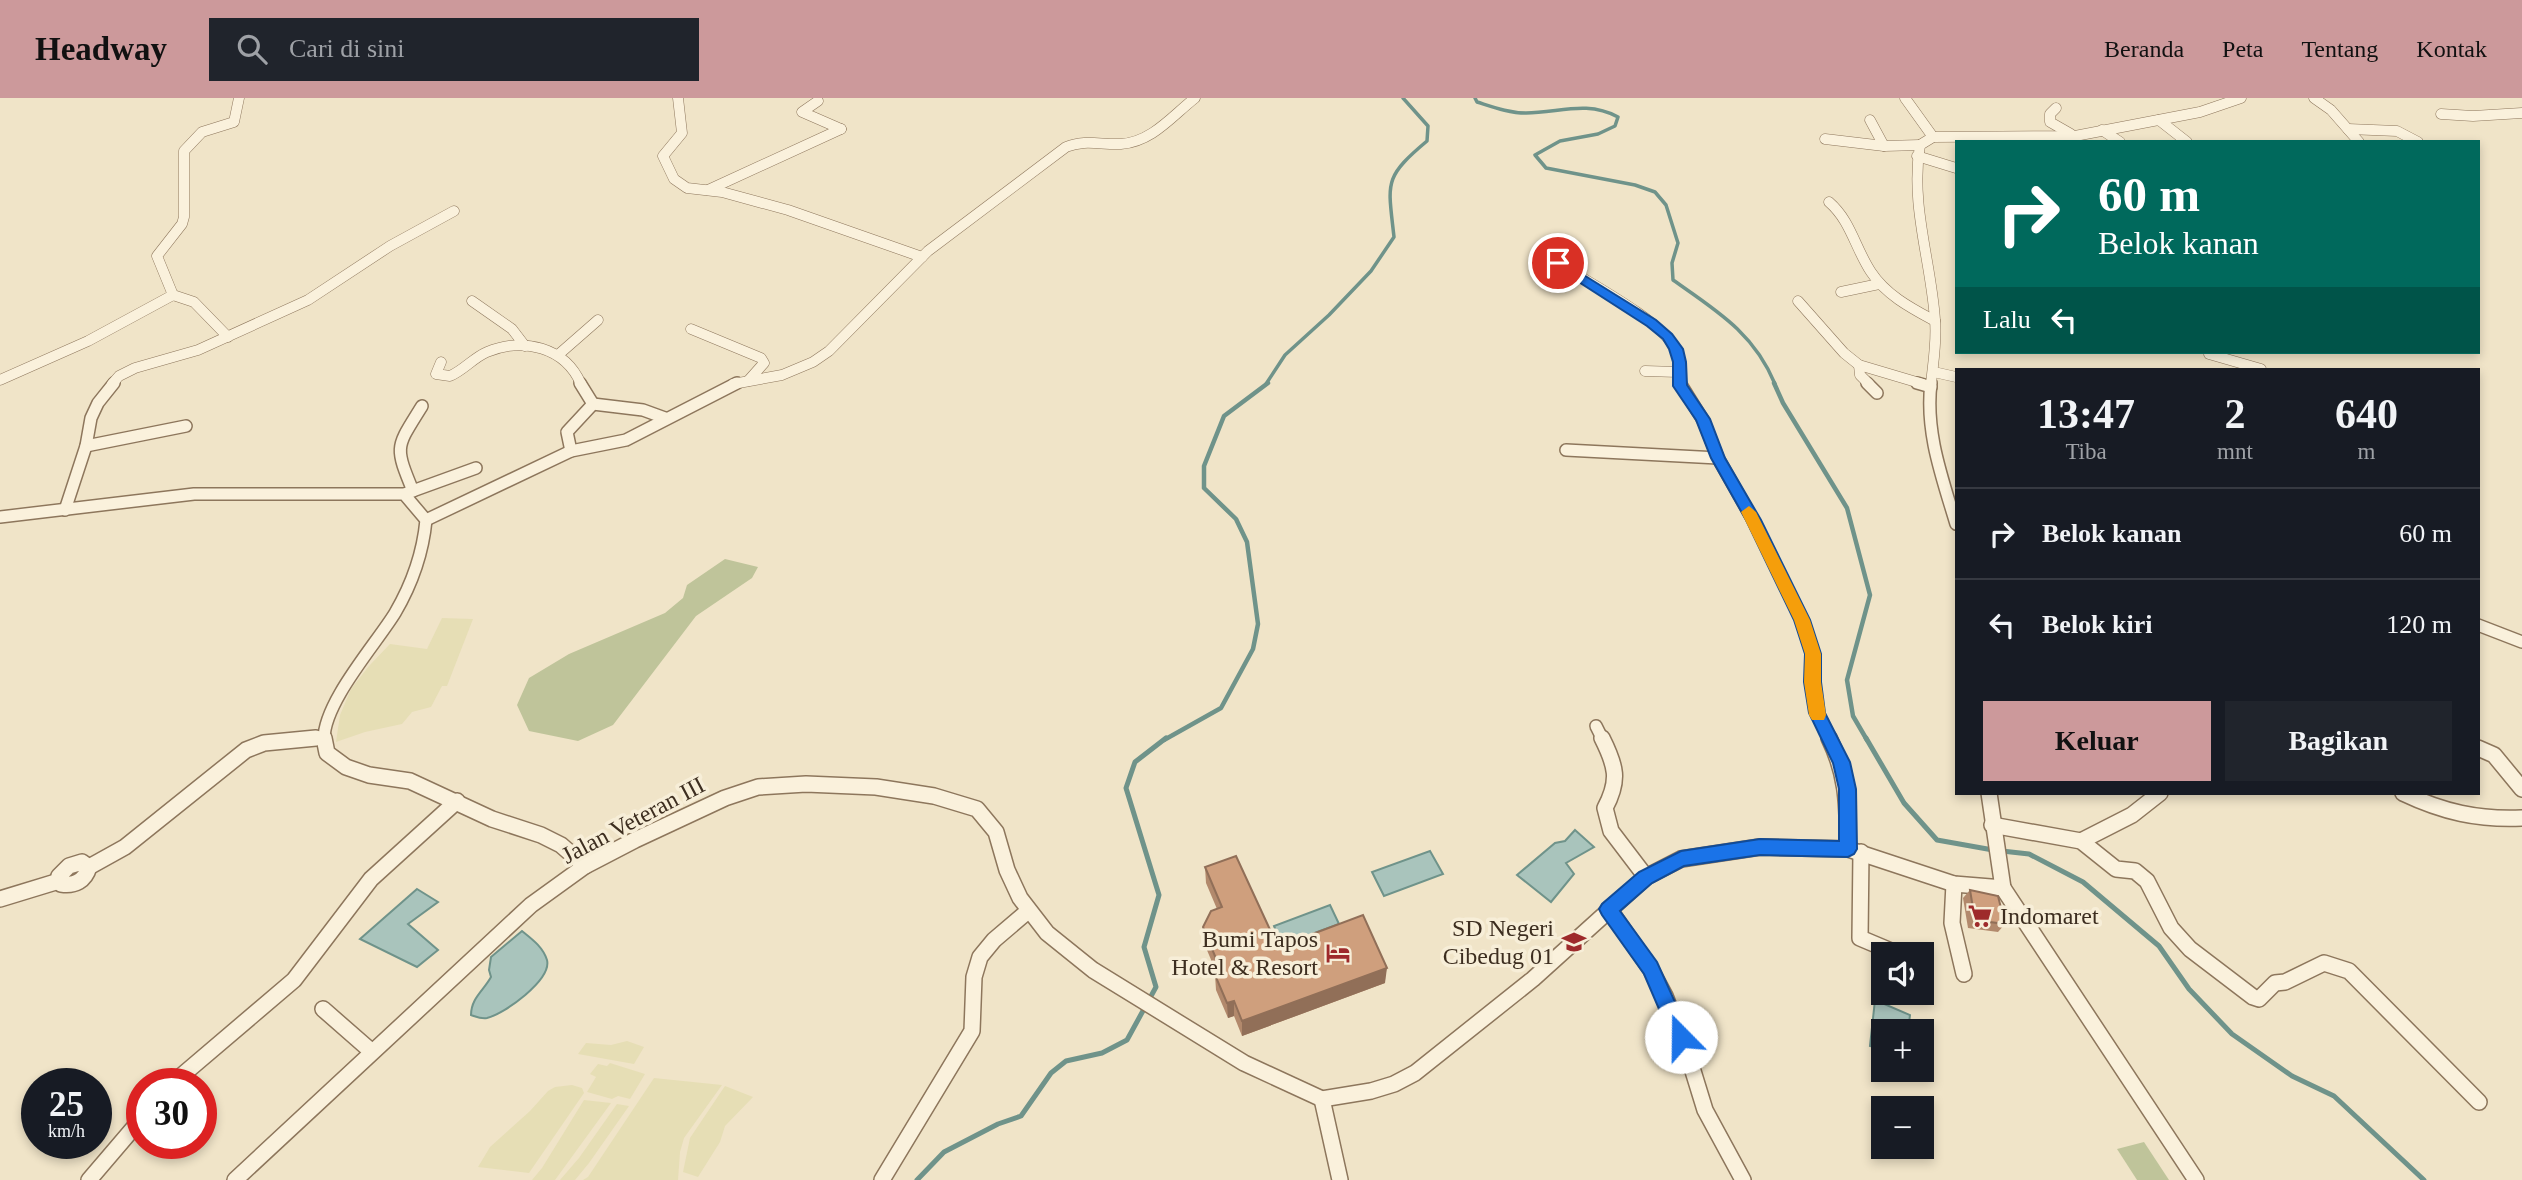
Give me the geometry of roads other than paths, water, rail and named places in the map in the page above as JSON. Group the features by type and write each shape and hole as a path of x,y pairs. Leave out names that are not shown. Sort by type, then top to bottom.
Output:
{"street":[{"path":"228,337 194,302 173,295 157,256 177,231 184,217 184,151 202,132 234,122 239,98"},
{"path":"678,98 682,133 663,156 679,185 704,192 722,192 788,210 922,257"},
{"path":"426,520 571,451 615,443 721,389 782,375 829,351 922,257 964,222 1008,193 1074,142 1115,145 1144,138 1166,126 1195,98"},
{"path":"1905,98 1933,137"},
{"path":"1825,139 1884,146 1920,145 1933,137 1997,140 2075,136 2200,112 2241,98"},
{"path":"2314,98 2332,110 2357,140"},
{"path":"704,192 841,129 802,112 817,101"},
{"path":"2056,108 2050,114 2050,122 2075,136"},
{"path":"2441,114 2473,116 2522,113"},
{"path":"1870,120 1884,146"},
{"path":"2159,120 2184,140"},
{"path":"2348,129 2397,131 2414,140"},
{"path":"2102,130 2117,140"},
{"path":"1920,145 1913,191 1936,321 1931,387 1932,430 1955,520"},
{"path":"1917,156 1955,168"},
{"path":"1829,202 1844,217 1879,284 1936,321"},
{"path":"65,510 86,446 91,418 119,376 135,368 184,355 228,337 318,294 390,246 454,211"},
{"path":"1558,263 1593,284 1668,337 1680,362 1680,386 1703,419 1718,458 1753,520 1802,620 1813,654 1812,682 1817,713 1841,762 1847,789 1855,850 1860,938 1871,943"},
{"path":"1841,292 1879,284"},
{"path":"0,380 136,318 173,295"},
{"path":"1798,300 1844,353 1859,365 1931,387"},
{"path":"472,301 512,329 525,346"},
{"path":"558,355 598,320"},
{"path":"691,329 761,358 764,363 761,369 747,381"},
{"path":"441,362 436,374 450,376 490,350 539,347 558,355 571,365 587,398 593,404 643,410 665,418"},
{"path":"2208,357 2257,368"},
{"path":"1859,365 1860,375 1877,393"},
{"path":"1646,370 1678,372"},
{"path":"1934,372 1955,377"},
{"path":"571,451 566,432 593,404"},
{"path":"422,406 399,443 408,492 426,520 425,536 406,591 385,628 337,698 323,746 328,756 338,763 365,774 408,780 491,819 528,830 559,844 585,866"},
{"path":"86,446 186,426"},
{"path":"1566,450 1718,458"},
{"path":"0,517 194,494 408,492 476,468"},
{"path":"2480,626 2522,642"},
{"path":"1596,726 1606,746 1615,783 1605,808 1611,831 1646,877"},
{"path":"0,899 59,881 61,884 73,885 85,877 89,867 125,847 246,750 264,743 324,737"},
{"path":"2480,749 2494,755 2522,789"},
{"name":"Jalan Veteran III","path":"235,1180 531,905 585,866 635,839 725,798 758,787 806,784 876,787 934,796 977,809 996,832 1007,870 1028,911 1047,933"},
{"path":"1989,795 2003,888 2196,1180"},
{"path":"2081,841 2132,815 2157,795"},
{"path":"2408,795 2459,816 2489,820 2522,818"},
{"path":"191,1068 294,980 371,879 457,801"},
{"path":"1992,825 2081,841 2116,869 2131,869 2144,878 2177,935 2190,949 2253,997 2259,999 2275,983 2284,982 2324,963 2349,971 2479,1102"},
{"path":"1047,933 1078,959 1244,1063 1322,1099 1371,1091 1394,1084 1415,1073 1533,979 1646,877 1681,859 1704,853 1779,846 1855,850 1954,884 2003,888"},
{"path":"1954,884 1952,923 1964,974"},
{"path":"1609,909 1650,968 1665,996 1689,1058 1705,1110 1743,1180"},
{"path":"882,1180 971,1031 976,1017 976,962 984,951 1028,911"},
{"path":"323,1009 371,1051"},
{"path":"1322,1099 1339,1180"},
{"path":"89,1180 126,1137"}],"water":[{"path":"1575,830 1594,847 1566,863 1574,874 1551,902 1517,875 1555,843 1565,841"},
{"path":"1430,851 1443,874 1384,896 1372,872"},
{"path":"417,889 438,902 408,924 438,950 417,967 360,939"},
{"path":"1330,905 1339,924 1282,945 1274,926"},
{"path":"522,931 545,955 547,968 542,977 525,995 495,1015 481,1018 471,1015 475,999 491,977 491,957"},
{"path":"1874,1005 1887,1005 1910,1015 1910,1019 1873,1019"}],"waterway":[{"path":"1266,384 1285,355 1329,315 1371,271 1394,237 1390,204 1392,182 1402,164 1427,141 1428,126 1403,98"},
{"path":"1475,98 1477,102 1513,112 1584,108 1618,117 1615,126 1598,134 1560,141 1535,155 1546,168 1635,185 1655,192 1666,205 1678,243 1672,263 1673,280 1733,324 1756,351 1775,384"},
{"path":"1164,740 1221,708 1253,649 1258,624 1247,542 1236,519 1204,488 1204,466 1224,416 1268,383"},
{"path":"1774,383 1783,403 1847,508 1870,595 1847,680 1853,716 1867,740"},
{"path":"917,1180 944,1152 998,1124 1021,1116 1051,1073 1066,1061 1102,1053 1127,1040 1156,987 1144,947 1159,895 1126,788 1135,762 1166,738"},
{"path":"1866,738 1904,803 1937,840 1993,850"},
{"path":"2002,851 2029,854 2083,882 2159,946 2189,989 2232,1034 2292,1076 2334,1096 2424,1180"}],"place":[{"name":"Indomaret","path":"1980,916"},
{"name":"SD Negeri Cibedug 01","path":"1574,942"},
{"name":"Bumi Tapos Hotel & Resort","path":"1338,953"}]}
